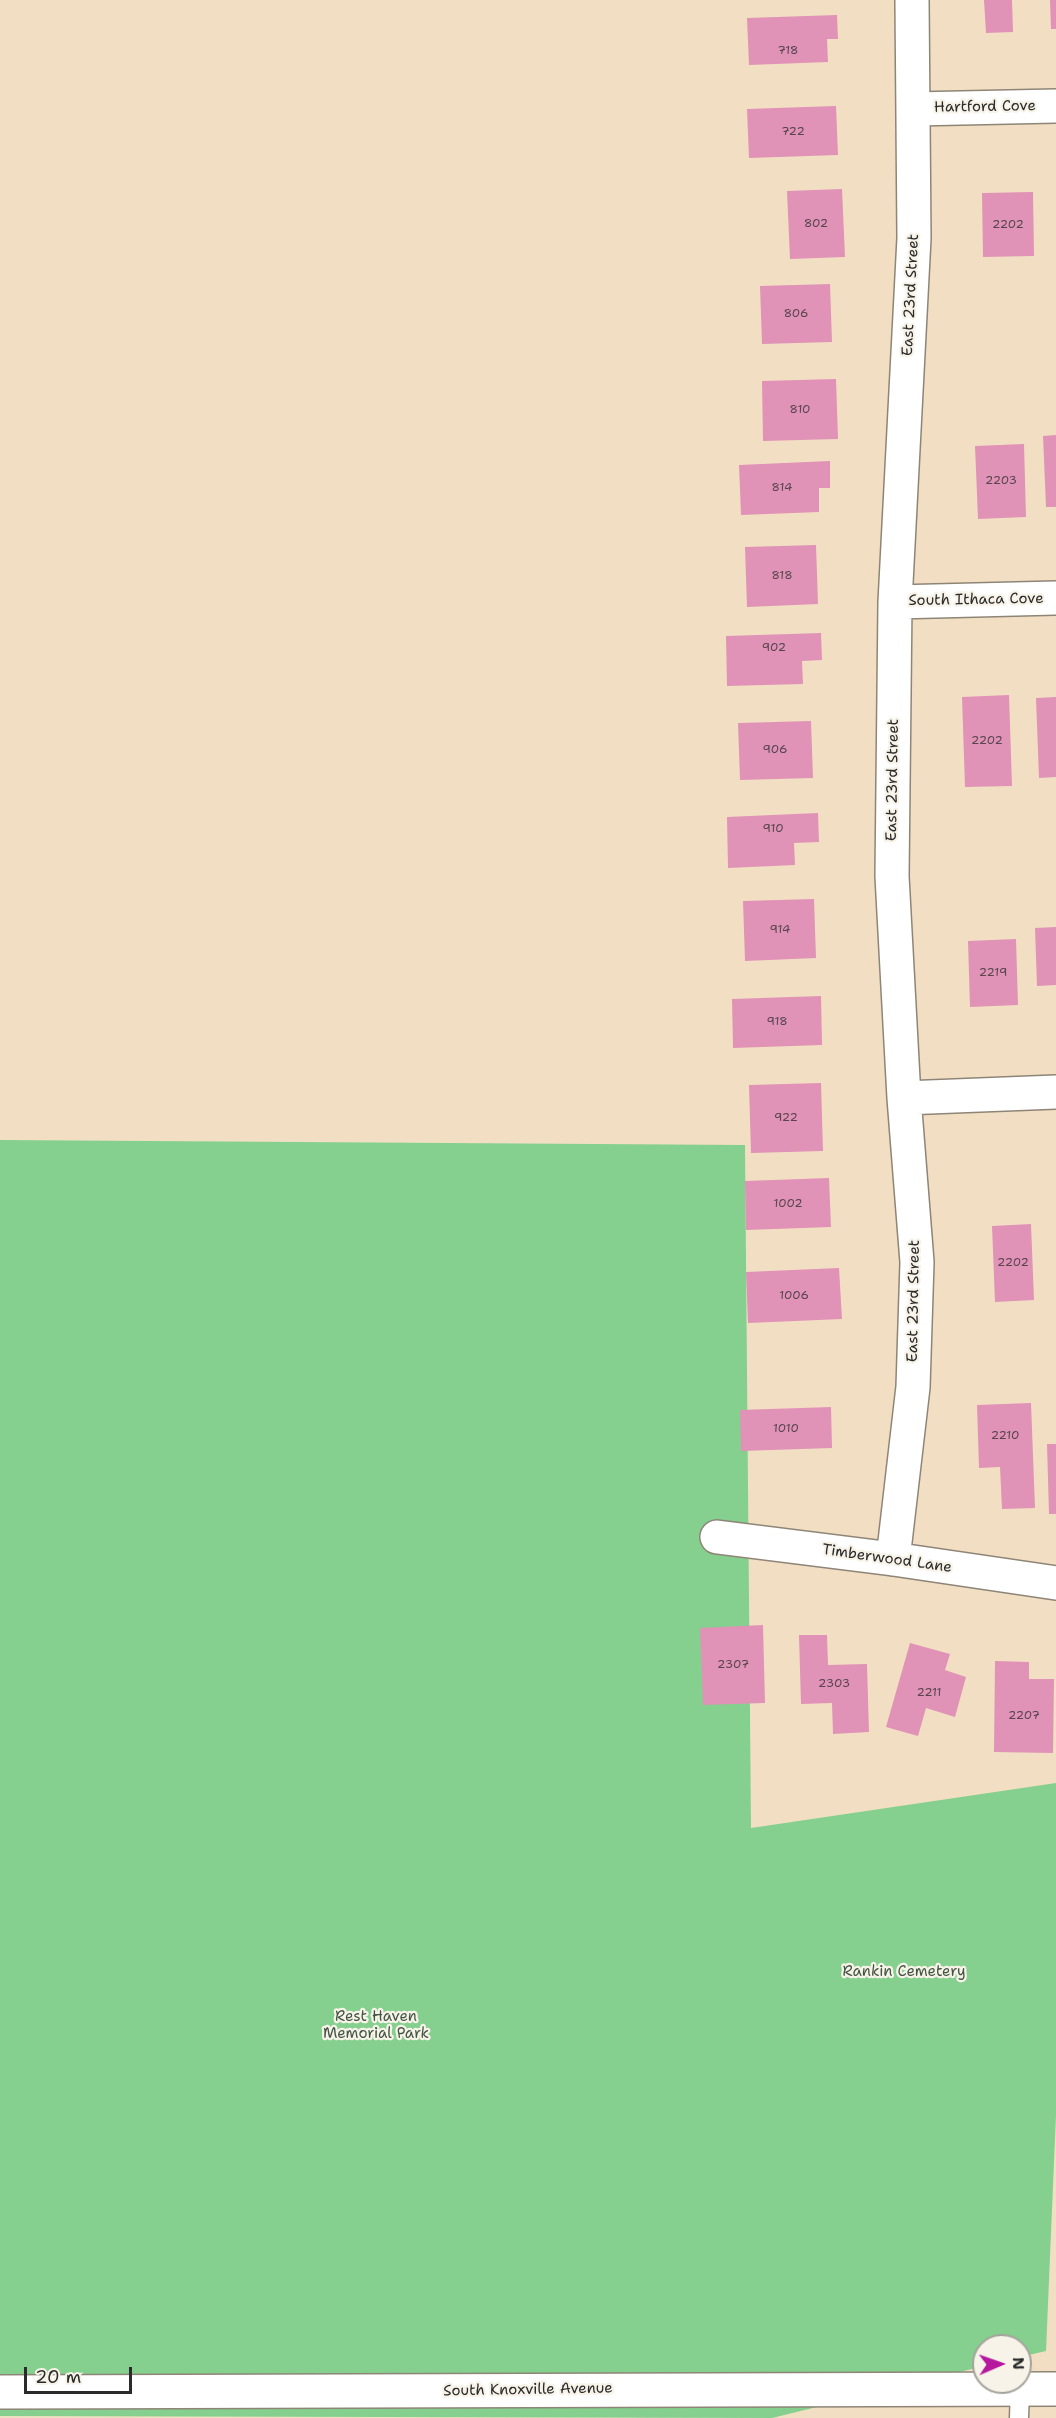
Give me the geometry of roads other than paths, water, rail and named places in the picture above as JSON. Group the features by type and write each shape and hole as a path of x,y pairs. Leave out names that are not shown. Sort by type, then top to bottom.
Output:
{"street":[{"name":"East 23rd Street","path":"893,1559 913,1387 917,1262 904,1098 892,876 896,602 914,238 912,0"},
{"name":"Hartford Cove","path":"914,109 1056,106"},
{"name":"South Ithaca Cove","path":"896,602 1056,598"},
{"path":"904,1098 1056,1092"},
{"name":"Timberwood Lane","path":"717,1537 893,1559 1056,1583"},
{"name":"South Knoxville Avenue","path":"0,2392 1020,2403 1056,2389"}],"park label":[{"name":"Rankin Cemetery","path":"904,1972"},
{"name":"Rest Haven Memorial Park","path":"376,2026"}]}
